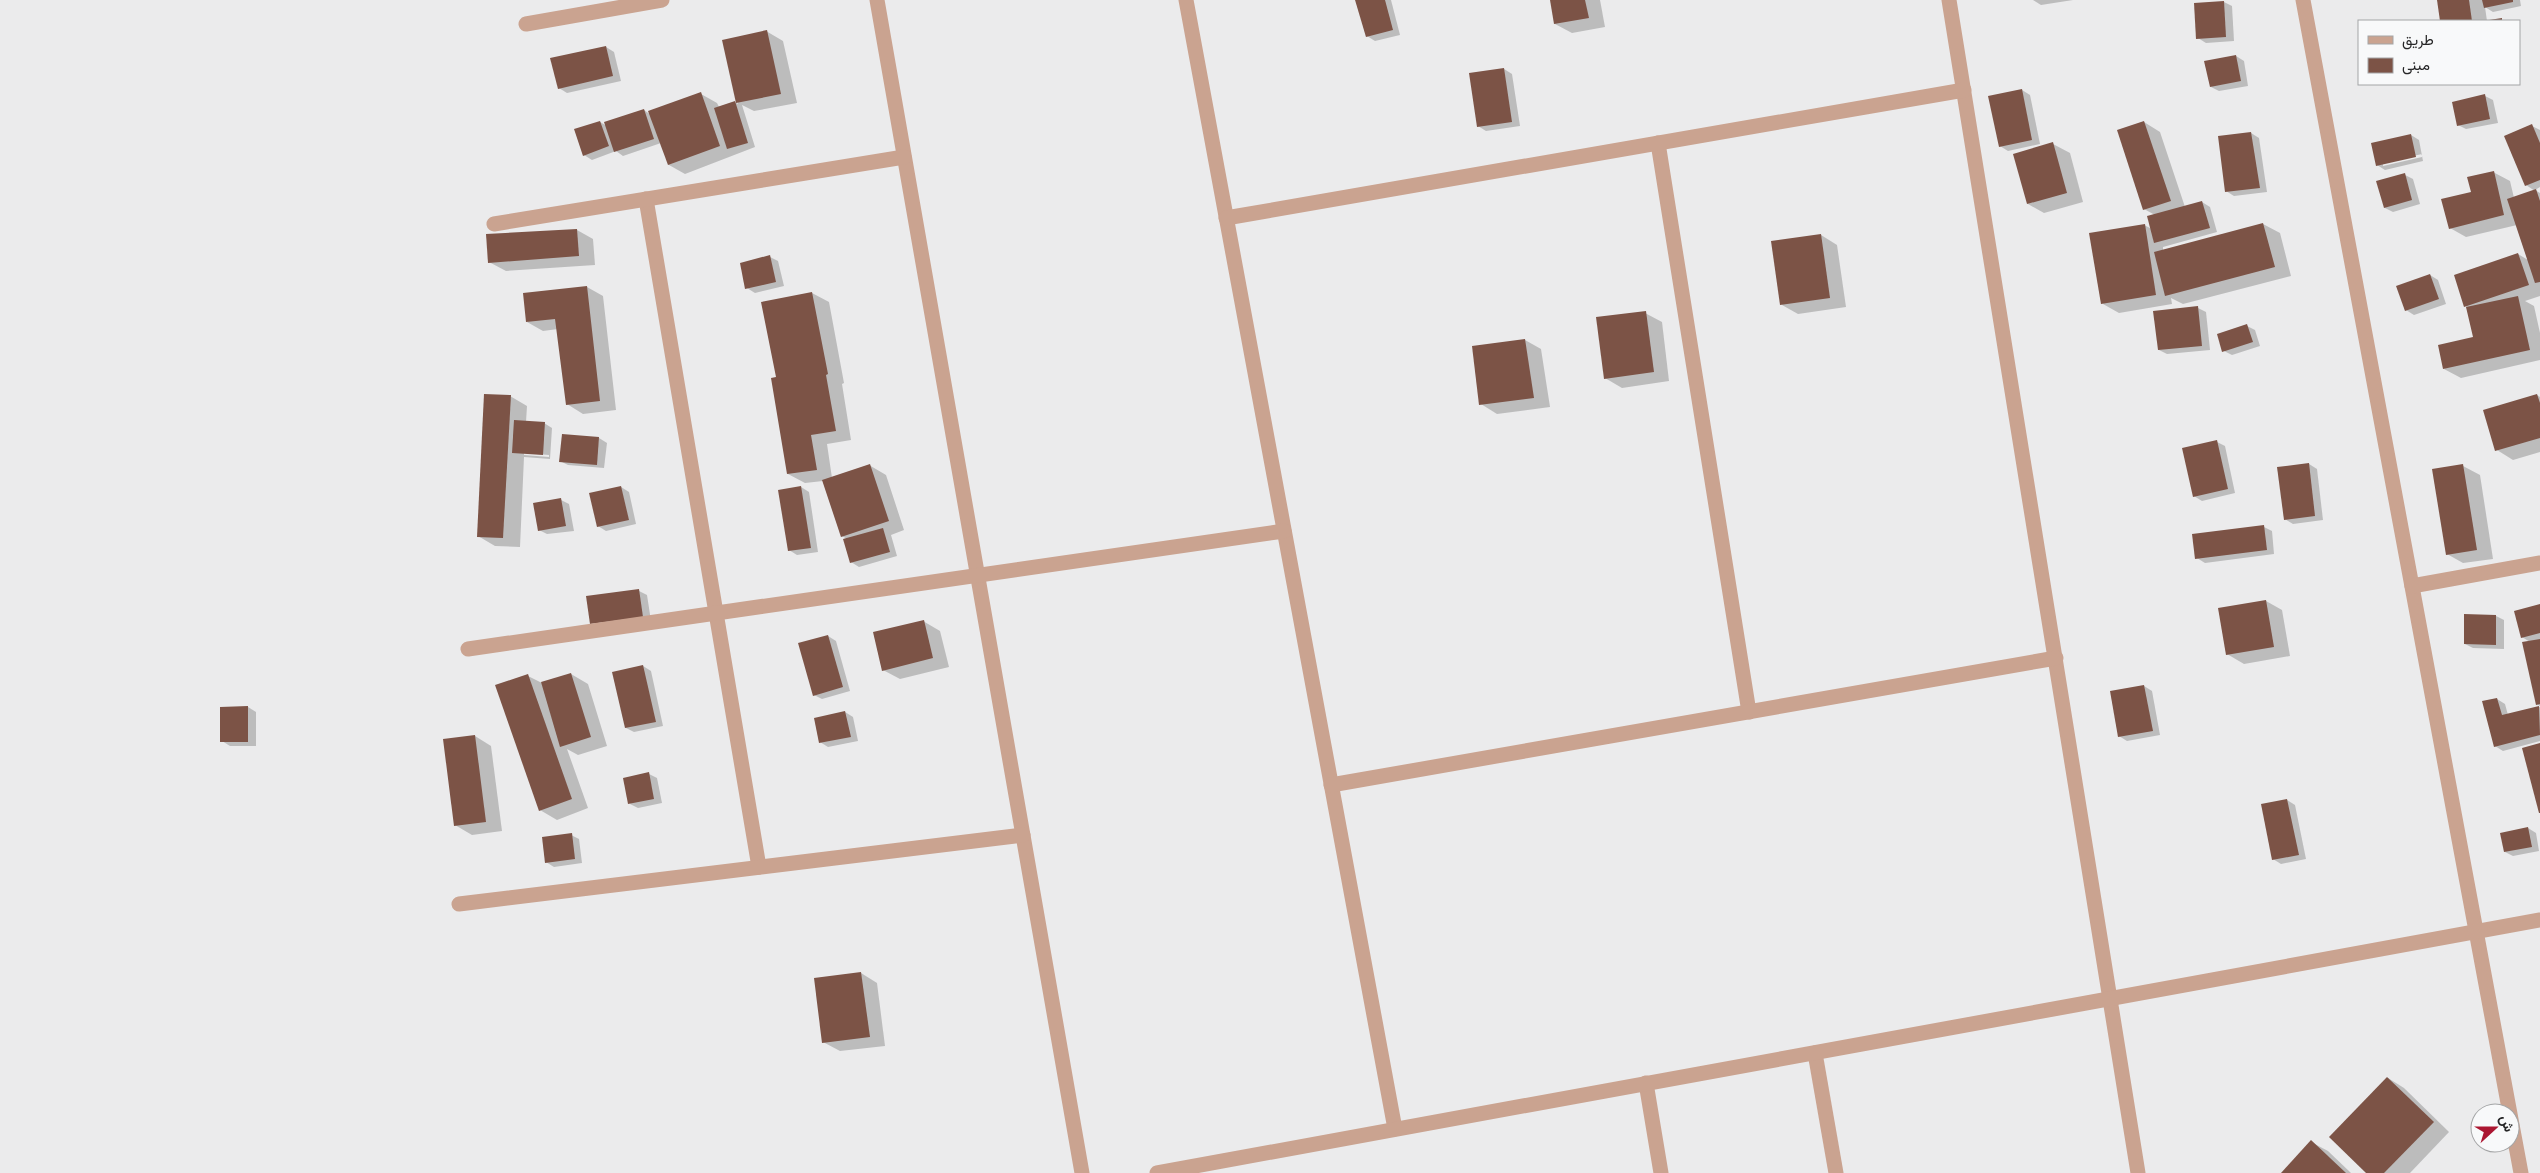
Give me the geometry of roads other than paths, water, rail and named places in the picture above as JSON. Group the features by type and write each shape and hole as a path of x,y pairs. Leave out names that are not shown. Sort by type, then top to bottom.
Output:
{"street":[{"path":"526,24 662,0"},
{"path":"877,0 1082,1173"},
{"path":"1186,0 1395,1130"},
{"path":"1949,0 2138,1173"},
{"path":"2303,0 2521,1173"},
{"path":"1226,218 1964,90"},
{"path":"1658,143 1749,712"},
{"path":"494,224 904,157"},
{"path":"646,199 759,867"},
{"path":"468,649 1284,531"},
{"path":"2412,586 2540,563"},
{"path":"1331,785 2056,658"},
{"path":"459,904 1023,835"},
{"path":"1157,1173 2540,920"},
{"path":"1815,1053 1836,1173"},
{"path":"1646,1084 1660,1173"}]}
